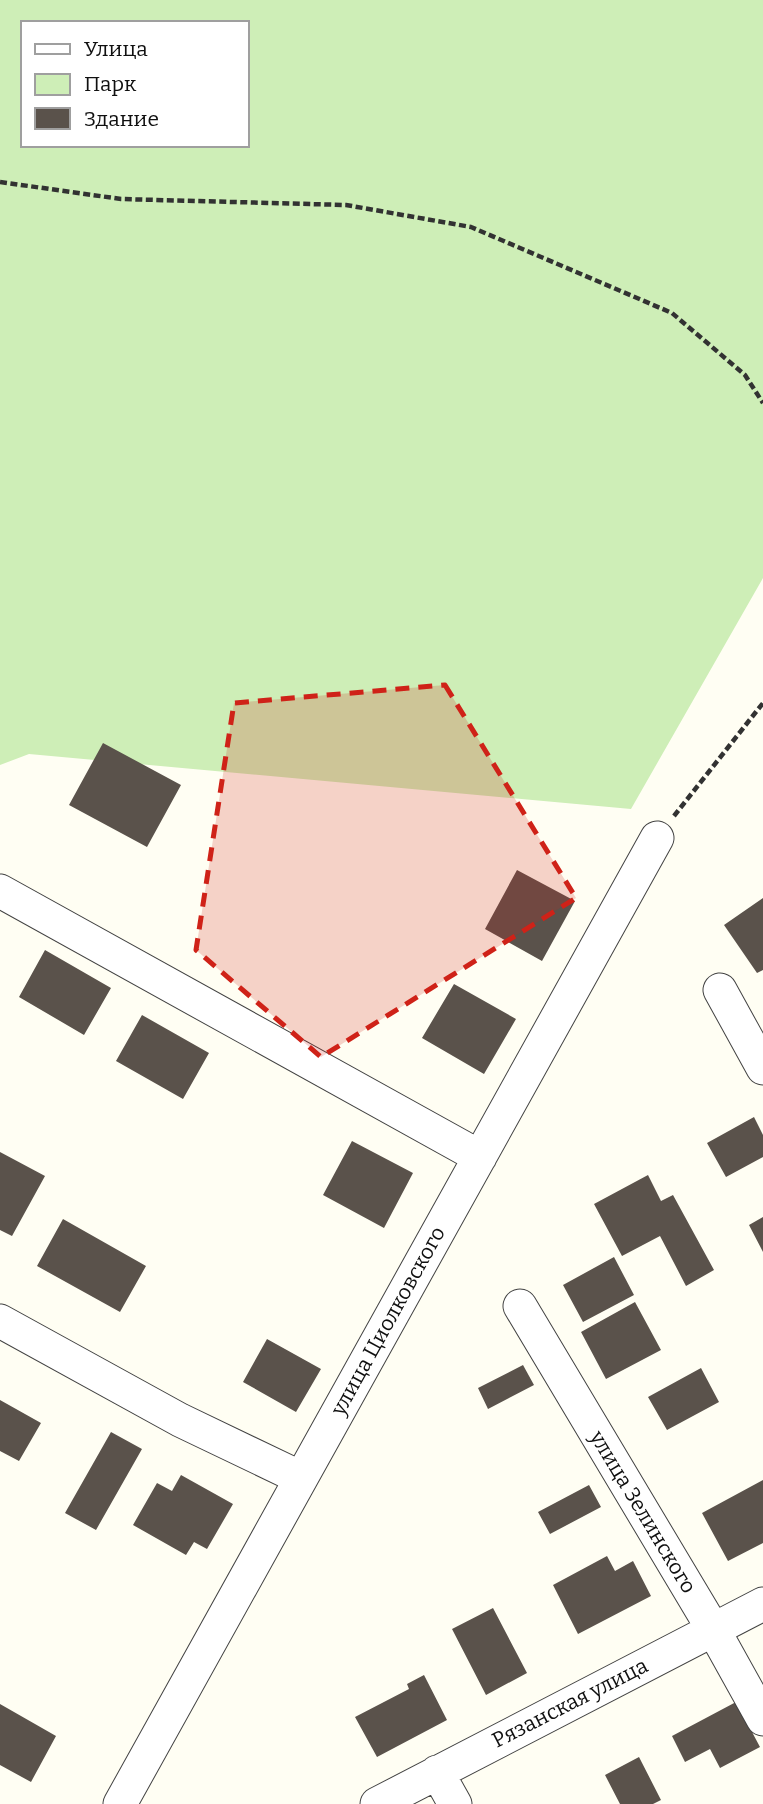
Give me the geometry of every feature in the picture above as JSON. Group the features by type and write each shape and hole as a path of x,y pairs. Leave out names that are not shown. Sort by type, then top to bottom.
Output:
{"street":[{"name":"улица Циолковского","path":"120,1804 657,838"},
{"path":"0,891 480,1157"},
{"path":"720,990 763,1068"},
{"name":"улица Зелинского","path":"520,1306 713,1629 763,1718"},
{"path":"0,1321 180,1420 301,1478"},
{"name":"Рязанская улица","path":"377,1804 763,1604"},
{"path":"437,1772 454,1804"}],"path":[{"path":"0,182 121,199 346,205 471,227 672,313 745,374 763,403"},
{"path":"657,838 763,703"}],"highlighted area":[{"path":"445,685 576,898 321,1057 196,950 234,703"}],"green space":[{"path":"0,0 763,0 763,578 631,809 29,754 0,765"}],"building":[{"path":"103,743 181,785 147,847 69,805"},
{"path":"517,870 575,901 542,961 485,929"},
{"path":"763,898 763,970 757,973 724,925"},
{"path":"45,950 111,988 84,1035 19,997"},
{"path":"454,984 516,1019 484,1074 422,1038"},
{"path":"142,1015 209,1053 183,1099 116,1061"},
{"path":"754,1117 763,1135 763,1157 726,1177 707,1143"},
{"path":"352,1141 413,1173 384,1228 323,1195"},
{"path":"0,1152 45,1176 12,1236 0,1230"},
{"path":"648,1175 661,1201 673,1195 714,1270 686,1286 660,1236 622,1256 594,1204"},
{"path":"763,1217 763,1252 749,1225"},
{"path":"63,1219 146,1266 120,1312 37,1266"},
{"path":"614,1257 634,1295 583,1322 563,1285"},
{"path":"635,1302 661,1350 606,1379 581,1332"},
{"path":"267,1339 321,1369 296,1412 243,1382"},
{"path":"523,1365 534,1385 488,1409 478,1388"},
{"path":"701,1368 719,1402 667,1430 648,1397"},
{"path":"0,1400 41,1423 19,1461 0,1451"},
{"path":"111,1432 142,1449 96,1530 65,1513"},
{"path":"181,1475 233,1504 207,1549 194,1542 186,1555 133,1525 157,1483 172,1491"},
{"path":"763,1480 763,1543 728,1561 702,1513"},
{"path":"589,1485 601,1507 550,1534 538,1512"},
{"path":"607,1556 615,1571 633,1561 651,1596 578,1634 553,1585"},
{"path":"493,1608 527,1673 486,1695 452,1629"},
{"path":"424,1675 447,1720 377,1757 355,1717 409,1689 407,1684"},
{"path":"736,1702 760,1747 720,1768 710,1749 685,1762 672,1736"},
{"path":"0,1704 56,1736 31,1782 0,1765"},
{"path":"639,1757 661,1800 653,1804 620,1804 605,1775"}]}
